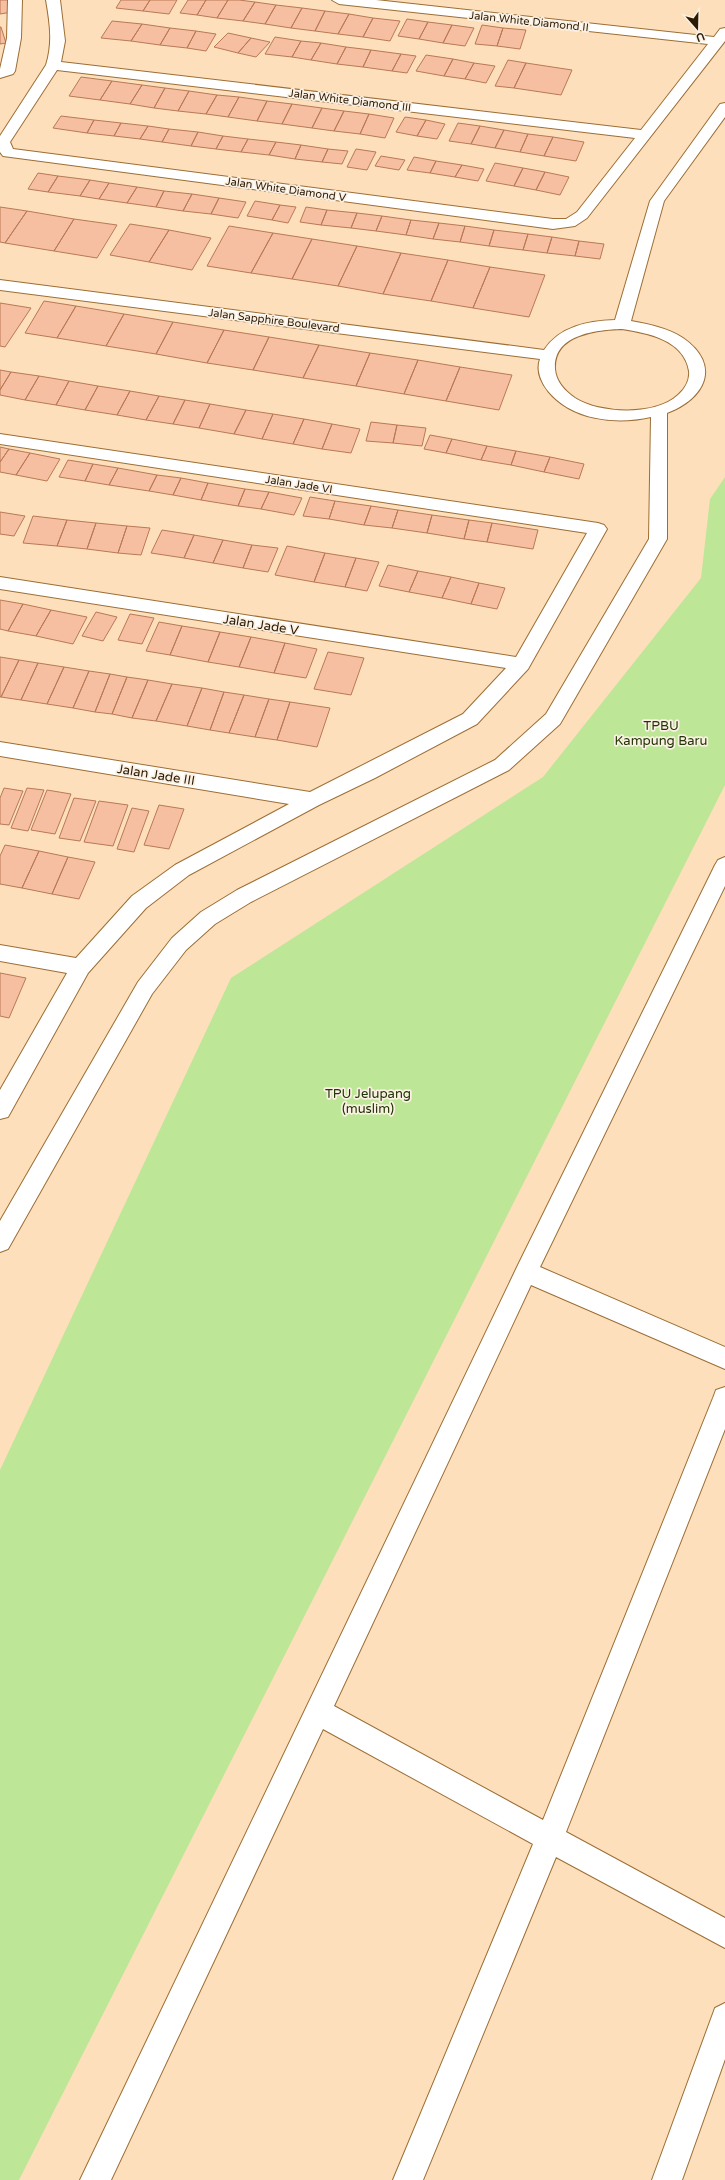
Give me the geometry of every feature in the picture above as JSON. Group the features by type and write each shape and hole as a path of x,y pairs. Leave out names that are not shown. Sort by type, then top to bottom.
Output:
{"street":[{"path":"1,74 8,70 14,38 15,0"},
{"path":"53,0 59,36 59,51 53,65"},
{"name":"Jalan White Diamond II","path":"339,0 721,37"},
{"path":"646,135 721,37"},
{"name":"Jalan White Diamond III","path":"53,65 646,135"},
{"name":"Jalan White Diamond V","path":"53,65 3,142 4,148 8,153 553,224 570,223 582,215 646,135"},
{"path":"622,324 657,201 725,107"},
{"name":"Jalan Sapphire Boulevard","path":"0,285 548,354"},
{"path":"622,324 646,328 668,336 685,347 695,361 698,376 692,391 678,404 659,412 635,416 609,415 585,409 565,398 552,385 546,369 548,354 559,341 576,331 598,325 622,324"},
{"path":"0,1242 144,988 179,944 208,918 244,896 502,765 553,719 658,539 659,412"},
{"name":"Jalan Jade VI","path":"0,439 598,529 521,664"},
{"name":"Jalan Jade V","path":"0,583 521,664"},
{"path":"0,1110 81,967 139,902 182,870 312,800 368,773 470,719 521,664"},
{"name":"Jalan Jade III","path":"0,749 312,800"},
{"path":"95,2180 526,1272 725,865"},
{"path":"0,953 81,967"},
{"path":"526,1272 725,1358"},
{"path":"408,2180 550,1838 725,1398"},
{"path":"317,1711 725,1934"},
{"path":"667,2180 725,2018"}],"green space":[{"name":"TPU Jelupang (muslim)","path":"725,477 725,785 19,2180 0,2180 0,1470 231,978 543,777 701,578 710,499"}],"building":[{"path":"0,0 9,0 12,12 0,14"},
{"path":"121,0 150,0 143,11 116,8"},
{"path":"150,0 177,0 169,14 143,11"},
{"path":"188,0 206,0 197,15 180,13"},
{"path":"206,0 228,0 217,18 197,15"},
{"path":"228,0 255,2 243,21 217,18"},
{"path":"255,2 276,5 265,24 243,21"},
{"path":"276,5 302,8 291,28 265,24"},
{"path":"302,8 325,11 315,31 291,28"},
{"path":"325,11 349,14 338,34 315,31"},
{"path":"349,14 373,18 363,37 338,34"},
{"path":"373,18 400,21 390,41 363,37"},
{"path":"407,19 428,22 419,39 398,36"},
{"path":"112,21 142,24 131,41 101,38"},
{"path":"428,22 452,25 443,43 419,39"},
{"path":"142,24 170,28 160,45 131,41"},
{"path":"452,25 474,28 465,46 443,43"},
{"path":"482,25 503,28 497,46 475,44"},
{"path":"1,27 6,43 0,44"},
{"path":"170,28 196,31 187,48 160,45"},
{"path":"503,28 526,30 520,49 497,46"},
{"path":"196,31 216,34 206,51 187,48"},
{"path":"228,33 251,38 238,53 214,47"},
{"path":"275,37 301,41 292,57 265,54"},
{"path":"251,38 270,42 256,57 238,53"},
{"path":"301,41 321,43 311,60 292,57"},
{"path":"321,43 346,47 337,64 311,60"},
{"path":"346,47 371,50 363,67 337,64"},
{"path":"371,50 401,54 392,71 363,67"},
{"path":"401,54 416,56 407,73 392,71"},
{"path":"426,55 453,59 444,76 416,71"},
{"path":"453,59 474,63 465,79 444,76"},
{"path":"508,60 526,63 514,88 495,86"},
{"path":"474,63 495,66 486,83 465,79"},
{"path":"526,63 572,70 561,95 514,88"},
{"path":"81,77 112,81 100,100 69,96"},
{"path":"112,81 142,85 130,104 100,100"},
{"path":"142,85 165,88 154,108 130,104"},
{"path":"165,88 189,91 178,111 154,108"},
{"path":"189,91 217,95 206,114 178,111"},
{"path":"217,95 239,97 228,117 206,114"},
{"path":"239,97 267,101 257,121 228,117"},
{"path":"267,101 292,104 282,124 257,121"},
{"path":"292,104 322,108 312,128 282,124"},
{"path":"322,108 344,111 334,131 312,128"},
{"path":"344,111 369,114 360,134 334,131"},
{"path":"369,114 394,118 385,138 360,134"},
{"path":"61,116 94,120 87,133 53,128"},
{"path":"405,117 426,120 417,136 396,132"},
{"path":"94,120 121,123 114,136 87,133"},
{"path":"426,120 445,124 437,139 417,136"},
{"path":"121,123 148,126 140,139 114,136"},
{"path":"458,123 480,126 471,144 449,141"},
{"path":"148,126 169,129 162,142 140,139"},
{"path":"480,126 504,130 495,148 471,144"},
{"path":"169,129 198,132 191,146 162,142"},
{"path":"504,130 528,134 520,152 495,148"},
{"path":"198,132 223,136 216,149 191,146"},
{"path":"528,134 553,137 544,156 520,152"},
{"path":"223,136 248,139 241,152 216,149"},
{"path":"553,137 584,142 576,161 544,156"},
{"path":"248,139 276,142 269,155 241,152"},
{"path":"276,142 301,145 295,159 269,155"},
{"path":"301,145 328,149 322,162 295,159"},
{"path":"328,149 348,151 342,164 322,162"},
{"path":"356,149 376,152 367,170 347,167"},
{"path":"381,156 405,160 399,170 375,166"},
{"path":"414,157 436,161 430,173 407,170"},
{"path":"436,161 462,165 455,177 430,173"},
{"path":"495,163 523,168 514,186 486,181"},
{"path":"462,165 484,169 478,181 455,177"},
{"path":"523,168 545,172 536,190 514,186"},
{"path":"545,172 569,177 560,195 536,190"},
{"path":"38,173 58,176 48,192 28,189"},
{"path":"58,176 90,180 80,196 48,192"},
{"path":"90,180 109,183 99,199 80,196"},
{"path":"109,183 137,187 127,203 99,199"},
{"path":"137,187 164,191 156,207 127,203"},
{"path":"164,191 192,194 183,211 156,207"},
{"path":"192,194 219,198 211,214 183,211"},
{"path":"219,198 246,202 238,218 211,214"},
{"path":"255,201 280,205 272,220 247,216"},
{"path":"280,205 296,207 288,223 272,220"},
{"path":"0,207 27,211 5,243 0,242"},
{"path":"306,207 327,210 321,225 300,222"},
{"path":"327,210 357,213 351,228 321,225"},
{"path":"27,211 74,219 54,251 5,243"},
{"path":"357,213 382,216 376,231 351,228"},
{"path":"382,216 411,220 406,235 376,231"},
{"path":"74,219 117,225 97,258 54,251"},
{"path":"411,220 439,223 433,239 406,235"},
{"path":"439,223 465,226 460,242 433,239"},
{"path":"130,224 169,230 149,262 110,255"},
{"path":"229,226 273,233 251,273 207,266"},
{"path":"465,226 494,230 489,246 460,242"},
{"path":"169,230 211,238 192,270 149,262"},
{"path":"494,230 528,234 523,250 489,246"},
{"path":"273,233 312,239 292,279 251,273"},
{"path":"528,234 552,237 547,253 523,250"},
{"path":"552,237 579,241 575,256 547,253"},
{"path":"312,239 357,246 338,286 292,279"},
{"path":"579,241 604,244 600,259 575,256"},
{"path":"357,246 401,253 383,294 338,286"},
{"path":"401,253 448,260 431,301 383,294"},
{"path":"448,260 490,267 473,308 431,301"},
{"path":"490,267 545,275 529,317 473,308"},
{"path":"44,301 76,306 57,338 25,333"},
{"path":"0,303 31,308 5,347 0,346"},
{"path":"76,306 124,314 106,346 57,338"},
{"path":"124,314 173,322 156,354 106,346"},
{"path":"173,322 224,330 207,363 156,354"},
{"path":"224,330 269,337 253,370 207,363"},
{"path":"269,337 319,345 303,378 253,370"},
{"path":"319,345 370,353 356,386 303,378"},
{"path":"370,353 418,360 404,394 356,386"},
{"path":"418,360 460,367 446,401 404,394"},
{"path":"460,367 512,375 499,410 446,401"},
{"path":"0,370 11,372 0,390"},
{"path":"11,372 39,376 25,400 0,395 0,390"},
{"path":"39,376 69,381 56,405 25,400"},
{"path":"69,381 98,386 85,410 56,405"},
{"path":"98,386 130,391 117,415 85,410"},
{"path":"130,391 159,396 146,420 117,415"},
{"path":"159,396 185,400 173,424 146,420"},
{"path":"185,400 210,404 199,428 173,424"},
{"path":"210,404 246,410 234,434 199,428"},
{"path":"246,410 273,414 262,439 234,434"},
{"path":"273,414 304,419 293,444 262,439"},
{"path":"304,419 332,424 322,449 293,444"},
{"path":"371,422 397,425 393,443 366,441"},
{"path":"332,424 360,429 351,453 322,449"},
{"path":"397,425 426,428 422,446 393,443"},
{"path":"430,435 452,439 446,453 424,449"},
{"path":"452,439 487,446 481,460 446,453"},
{"path":"487,446 516,451 511,465 481,460"},
{"path":"0,447 9,449 0,462"},
{"path":"9,449 30,453 16,475 0,472 0,462"},
{"path":"516,451 550,457 544,472 511,465"},
{"path":"30,453 60,459 47,481 16,475"},
{"path":"550,457 584,464 579,479 544,472"},
{"path":"68,460 93,464 85,481 59,477"},
{"path":"93,464 118,468 109,485 85,481"},
{"path":"118,468 157,475 149,491 109,485"},
{"path":"157,475 181,478 173,495 149,491"},
{"path":"181,478 208,483 201,500 173,495"},
{"path":"208,483 245,489 238,506 201,500"},
{"path":"245,489 269,492 261,509 238,506"},
{"path":"269,492 302,498 294,515 261,509"},
{"path":"310,497 335,501 329,519 303,516"},
{"path":"335,501 371,506 364,525 329,519"},
{"path":"371,506 398,510 392,528 364,525"},
{"path":"398,510 432,515 427,533 392,528"},
{"path":"0,512 25,516 14,536 0,534"},
{"path":"432,515 469,520 464,539 427,533"},
{"path":"33,516 67,520 57,546 23,543"},
{"path":"67,520 96,523 87,549 57,546"},
{"path":"469,520 492,523 487,542 464,539"},
{"path":"96,523 127,526 118,553 87,549"},
{"path":"492,523 538,530 533,549 487,542"},
{"path":"127,526 150,528 141,555 118,553"},
{"path":"162,530 194,535 184,558 151,553"},
{"path":"194,535 223,540 213,563 184,558"},
{"path":"223,540 252,545 243,568 213,563"},
{"path":"252,545 278,548 268,572 243,568"},
{"path":"287,546 325,553 314,582 275,575"},
{"path":"325,553 356,558 345,587 314,582"},
{"path":"356,558 379,562 367,591 345,587"},
{"path":"388,565 418,571 409,592 379,586"},
{"path":"418,571 451,577 442,598 409,592"},
{"path":"451,577 479,583 471,604 442,598"},
{"path":"479,583 505,588 497,609 471,604"},
{"path":"0,600 23,604 8,631 0,629"},
{"path":"23,604 51,610 36,636 8,631"},
{"path":"51,610 87,617 73,644 36,636"},
{"path":"96,612 117,617 103,641 82,636"},
{"path":"130,614 154,618 142,644 118,640"},
{"path":"159,622 182,626 170,655 146,651"},
{"path":"182,626 220,632 208,662 170,655"},
{"path":"220,632 251,637 239,667 208,662"},
{"path":"251,637 285,643 274,673 239,667"},
{"path":"285,643 317,649 306,678 274,673"},
{"path":"328,652 364,658 351,695 314,689"},
{"path":"0,657 19,660 1,697 0,697"},
{"path":"19,660 38,663 21,700 1,697"},
{"path":"38,663 64,667 47,704 21,700"},
{"path":"64,667 89,671 73,708 47,704"},
{"path":"89,671 110,674 95,712 73,708"},
{"path":"110,674 127,677 112,714 95,712"},
{"path":"127,677 148,680 132,718 112,714"},
{"path":"148,680 172,684 156,721 132,718"},
{"path":"172,684 202,688 187,726 156,721"},
{"path":"202,688 224,692 210,730 187,726"},
{"path":"224,692 244,695 229,733 210,730"},
{"path":"244,695 269,699 255,737 229,733"},
{"path":"269,699 290,702 277,740 255,737"},
{"path":"290,702 330,708 317,747 277,740"},
{"path":"4,788 23,791 9,825 0,824 0,798"},
{"path":"27,788 44,790 28,831 11,828"},
{"path":"47,790 71,794 55,834 31,830"},
{"path":"74,798 96,801 80,841 59,838"},
{"path":"99,801 128,805 113,846 84,842"},
{"path":"159,805 184,809 169,849 144,845"},
{"path":"132,808 149,811 134,852 117,849"},
{"path":"5,845 39,851 22,888 0,884 0,856"},
{"path":"39,851 68,857 52,894 22,888"},
{"path":"68,857 95,862 79,899 52,894"},
{"path":"0,973 26,978 9,1018 0,1016"}],"park label":[{"name":"TPBU Kampung Baru","path":"661,732"}]}
